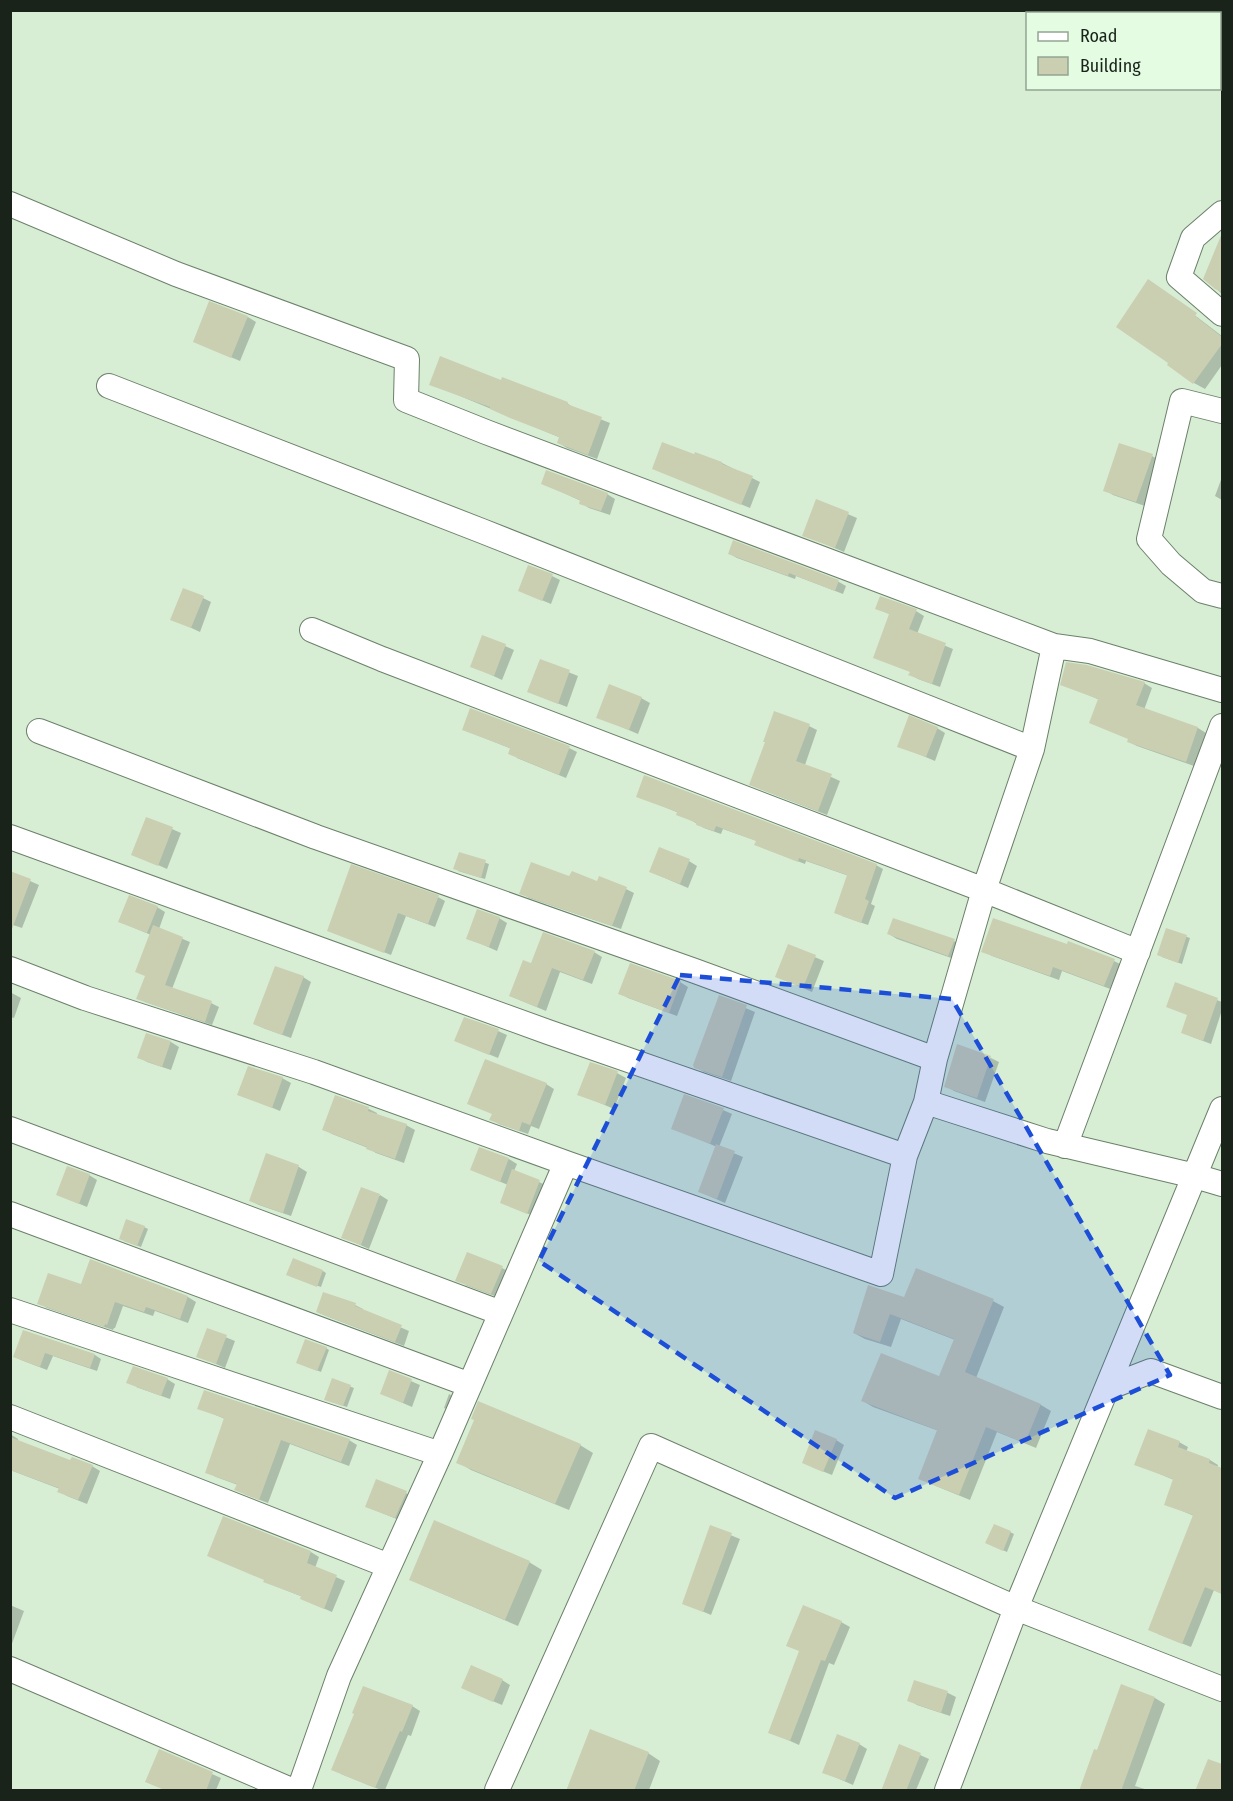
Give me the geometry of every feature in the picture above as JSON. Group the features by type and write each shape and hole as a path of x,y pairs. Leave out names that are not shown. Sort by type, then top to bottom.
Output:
{"street":[{"path":"10,204 176,274 408,359 406,400 1054,646 1090,651 1222,690"},
{"path":"1222,213 1192,238 1179,277 1222,314"},
{"path":"109,386 1032,749"},
{"path":"1222,411 1182,401 1149,539 1171,564 1203,591 1222,596"},
{"path":"312,630 393,664 984,890 1138,952"},
{"path":"10,969 85,998 314,1072 881,1274 905,1156 926,1102 935,1059 984,890 1032,749 1054,646"},
{"path":"1065,1146 1222,726"},
{"path":"39,730 316,837 695,971 935,1059"},
{"path":"10,837 537,1029 905,1156"},
{"path":"926,1102 1065,1146 1222,1184"},
{"path":"947,1791 1016,1608 1222,1109"},
{"path":"10,1128 501,1313"},
{"path":"300,1791 339,1676 441,1454 566,1163"},
{"path":"10,1214 470,1385"},
{"path":"10,1310 441,1454"},
{"path":"1107,1388 1151,1371 1222,1397"},
{"path":"10,1417 388,1566"},
{"path":"497,1791 651,1446 1016,1608 1222,1689"},
{"path":"10,1669 291,1791"}],"highlighted area":[{"path":"680,975 952,999 1170,1375 895,1498 539,1261"}],"building":[{"path":"1222,233 1222,292 1203,279"},
{"path":"1148,279 1197,313 1195,316 1222,337 1222,344 1193,384 1167,365 1168,363 1116,327"},
{"path":"209,301 248,316 231,358 193,342"},
{"path":"440,356 501,380 502,377 602,417 588,455 557,443 559,437 510,418 490,407 429,385"},
{"path":"662,442 722,462 722,464 753,476 741,505 652,469"},
{"path":"1119,443 1153,454 1136,502 1103,491"},
{"path":"546,470 608,493 601,511 579,504 580,500 541,484"},
{"path":"816,499 849,512 835,548 802,536"},
{"path":"733,540 839,580 835,591 789,573 788,576 728,554"},
{"path":"528,565 553,574 542,601 518,591"},
{"path":"183,588 204,596 191,628 170,620"},
{"path":"880,596 917,609 909,629 946,643 932,684 908,675 910,672 873,658 889,614 875,609"},
{"path":"482,635 506,644 494,676 470,667"},
{"path":"540,659 570,670 558,704 527,692"},
{"path":"1066,662 1087,665 1145,682 1136,705 1198,727 1186,762 1127,742 1128,739 1089,723 1098,699 1060,685"},
{"path":"609,684 642,697 629,730 596,718"},
{"path":"470,708 570,746 559,775 508,754 510,748 462,730"},
{"path":"774,711 810,724 796,761 832,774 818,811 749,785"},
{"path":"909,715 938,727 926,757 897,747"},
{"path":"644,775 877,864 865,899 869,901 861,923 834,913 847,875 799,858 798,862 754,845 756,841 716,826 714,831 696,825 697,823 676,815 677,812 636,797"},
{"path":"146,817 173,827 158,866 131,855"},
{"path":"659,847 690,859 680,884 649,872"},
{"path":"459,852 486,860 481,878 453,869"},
{"path":"531,862 569,876 572,871 597,881 599,876 627,887 612,926 519,894"},
{"path":"351,864 439,895 428,924 398,913 384,953 327,931"},
{"path":"10,871 31,879 12,929 10,928"},
{"path":"129,895 158,906 147,933 118,922"},
{"path":"477,909 500,917 489,947 466,939"},
{"path":"893,918 955,939 948,956 887,934"},
{"path":"993,918 1067,944 1068,941 1115,959 1104,986 1053,967 1050,976 981,952"},
{"path":"153,925 183,937 165,985 212,1001 205,1022 136,999 145,976 135,972"},
{"path":"1166,928 1187,935 1178,963 1157,955"},
{"path":"543,932 595,951 583,980 552,968 537,1007 509,996 523,960 531,963"},
{"path":"788,944 816,955 803,988 775,977"},
{"path":"630,963 681,981 669,1013 618,994"},
{"path":"275,966 304,976 282,1035 253,1024"},
{"path":"1175,982 1218,998 1203,1041 1181,1033 1187,1015 1166,1007"},
{"path":"719,995 747,1005 722,1077 694,1068 693,1065"},
{"path":"464,1017 499,1029 489,1055 454,1041"},
{"path":"146,1033 171,1041 162,1067 137,1058"},
{"path":"957,1044 991,1056 977,1098 944,1087"},
{"path":"485,1059 547,1083 530,1125 522,1122 519,1131 489,1120 492,1114 467,1104"},
{"path":"590,1062 618,1071 605,1105 577,1095"},
{"path":"248,1066 283,1077 272,1108 237,1095"},
{"path":"684,1094 724,1108 710,1144 671,1129"},
{"path":"335,1095 369,1107 368,1111 407,1124 395,1159 322,1130"},
{"path":"716,1144 735,1151 717,1199 698,1192"},
{"path":"479,1147 509,1158 500,1182 470,1170"},
{"path":"266,1153 299,1165 283,1213 249,1201"},
{"path":"67,1166 90,1174 79,1204 56,1195"},
{"path":"512,1169 540,1180 527,1214 500,1203"},
{"path":"361,1187 380,1194 361,1245 341,1238"},
{"path":"126,1219 145,1226 137,1246 119,1239"},
{"path":"467,1252 503,1266 491,1294 455,1281"},
{"path":"293,1258 323,1270 317,1287 286,1275"},
{"path":"90,1259 188,1296 180,1319 146,1307 144,1312 115,1302 107,1325 105,1324 104,1327 37,1304 48,1273 81,1284"},
{"path":"916,1268 994,1299 965,1372 1041,1404 1025,1443 986,1427 959,1495 918,1479 937,1430 861,1401 881,1353 939,1376 954,1339 890,1314 880,1342 853,1333 868,1285 904,1297"},
{"path":"323,1292 356,1303 355,1306 402,1325 395,1342 316,1312"},
{"path":"207,1328 227,1335 216,1364 196,1357"},
{"path":"23,1330 95,1354 90,1368 45,1353 40,1367 13,1357"},
{"path":"305,1339 327,1347 317,1371 296,1363"},
{"path":"133,1366 168,1378 161,1396 126,1383"},
{"path":"389,1370 412,1379 403,1403 380,1394"},
{"path":"332,1378 351,1385 343,1406 324,1400"},
{"path":"204,1390 350,1439 341,1462 281,1440 259,1500 234,1490 237,1484 205,1473 224,1418 197,1409"},
{"path":"478,1401 581,1444 555,1504 456,1463 474,1420 471,1419"},
{"path":"1148,1429 1180,1441 1178,1447 1210,1459 1209,1463 1222,1468 1222,1594 1205,1587 1182,1644 1148,1630 1193,1515 1164,1505 1173,1479 1134,1465"},
{"path":"815,1430 837,1439 823,1472 802,1463"},
{"path":"10,1437 70,1460 72,1457 93,1465 78,1500 57,1492 59,1488 10,1470"},
{"path":"376,1479 407,1491 395,1518 365,1507"},
{"path":"223,1516 311,1551 307,1563 337,1575 324,1609 300,1599 301,1596 263,1582 264,1580 207,1556"},
{"path":"434,1520 530,1561 505,1620 409,1580"},
{"path":"994,1524 1011,1531 1003,1551 985,1543"},
{"path":"710,1525 732,1533 703,1612 682,1604"},
{"path":"803,1605 842,1621 825,1661 821,1660 790,1741 768,1733 799,1651 786,1646"},
{"path":"471,1665 503,1679 493,1702 461,1688"},
{"path":"914,1680 948,1691 941,1713 907,1701"},
{"path":"1121,1684 1155,1697 1121,1791 1079,1791 1094,1749 1097,1750"},
{"path":"363,1686 413,1705 375,1788 331,1770"},
{"path":"590,1729 649,1752 634,1791 566,1791"},
{"path":"837,1734 860,1743 845,1781 822,1773"},
{"path":"899,1744 921,1753 906,1791 881,1791"},
{"path":"159,1749 213,1772 206,1791 167,1791 145,1782"},
{"path":"1208,1759 1222,1764 1222,1791 1195,1791"}]}
